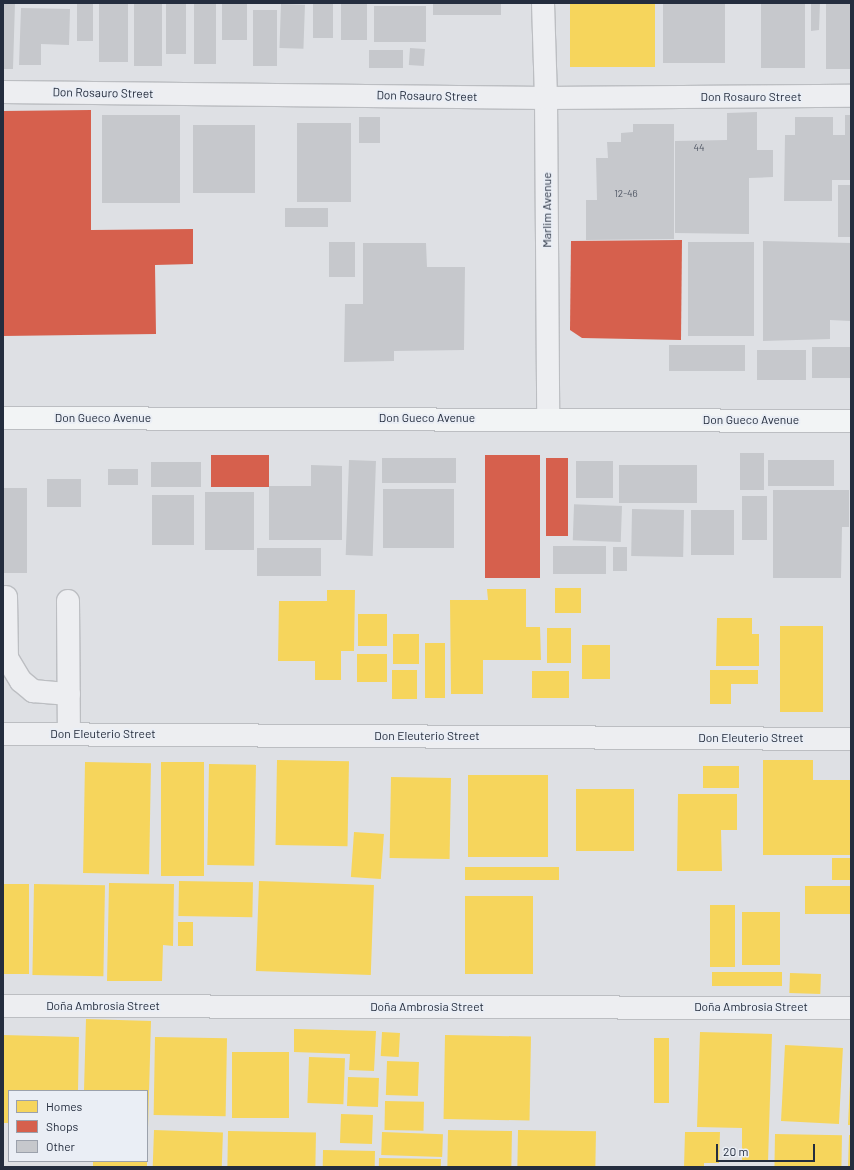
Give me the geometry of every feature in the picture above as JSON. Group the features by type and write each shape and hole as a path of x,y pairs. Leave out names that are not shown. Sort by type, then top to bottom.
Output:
{"main road":[{"name":"Don Gueco Avenue","path":"3,418 548,418 851,420"}],"street":[{"name":"Marlim Avenue","path":"543,3 546,98 548,418"},
{"name":"Don Rosauro Street","path":"3,92 546,98 851,96"},
{"path":"6,597 7,658 21,680 33,691 69,694"},
{"path":"68,602 69,734"},
{"name":"Don Eleuterio Street","path":"3,734 851,739"},
{"name":"Doña Ambrosia Street","path":"3,1006 851,1008"}],"building: Homes":[{"path":"570,3 655,3 655,67 570,67"},
{"path":"555,588 581,588 581,613 555,613"},
{"path":"487,589 526,589 526,627 540,627 541,660 483,660 483,694 451,694 450,600 488,600"},
{"path":"327,590 355,590 354,651 341,651 341,680 315,680 315,661 278,661 279,601 327,601"},
{"path":"358,614 387,614 387,646 358,646"},
{"path":"717,618 752,618 752,634 759,634 759,666 716,666"},
{"path":"780,626 823,626 823,712 780,712"},
{"path":"547,628 571,628 571,663 547,663"},
{"path":"393,634 419,634 419,664 393,664"},
{"path":"425,643 445,643 445,698 425,698"},
{"path":"582,645 610,645 610,679 582,679"},
{"path":"357,654 387,654 387,682 357,682"},
{"path":"392,670 417,670 417,699 392,699"},
{"path":"710,670 758,670 758,684 731,684 731,704 710,704"},
{"path":"532,671 569,671 569,698 532,698"},
{"path":"277,760 349,761 348,846 276,845"},
{"path":"763,760 813,760 813,780 851,780 851,855 763,855"},
{"path":"85,762 151,763 149,874 83,873"},
{"path":"161,762 204,762 204,876 161,876"},
{"path":"209,764 256,765 254,866 207,865"},
{"path":"703,766 739,766 739,788 703,788"},
{"path":"468,775 548,775 548,857 468,857"},
{"path":"391,777 451,778 450,859 390,858"},
{"path":"576,789 634,789 634,851 576,851"},
{"path":"678,794 737,794 737,830 721,830 722,871 677,871"},
{"path":"354,832 384,834 381,879 351,877"},
{"path":"832,858 851,858 851,880 832,880"},
{"path":"465,867 559,867 559,880 465,880"},
{"path":"179,881 253,882 252,917 178,916"},
{"path":"259,881 374,885 371,975 256,971"},
{"path":"109,883 174,884 173,946 163,945 162,981 107,981"},
{"path":"3,884 29,884 29,974 3,974"},
{"path":"34,884 105,885 103,976 32,975"},
{"path":"805,886 851,886 851,914 805,914"},
{"path":"465,896 533,896 533,974 465,974"},
{"path":"710,905 735,905 735,967 710,967"},
{"path":"742,912 780,912 780,965 742,965"},
{"path":"178,922 193,922 193,946 178,946"},
{"path":"712,972 782,972 782,986 712,986"},
{"path":"790,973 821,974 820,994 789,993"},
{"path":"86,1019 151,1021 148,1128 148,1090 84,1090"},
{"path":"294,1029 376,1031 374,1071 349,1070 350,1054 294,1052"},
{"path":"382,1032 400,1033 399,1057 381,1056"},
{"path":"700,1032 772,1034 768,1162 742,1161 742,1128 697,1127"},
{"path":"3,1035 79,1037 78,1090 8,1090 8,1123 3,1123"},
{"path":"445,1035 531,1037 530,1120 444,1119"},
{"path":"155,1037 227,1038 226,1116 154,1115"},
{"path":"654,1038 669,1038 669,1103 654,1103"},
{"path":"785,1045 843,1048 839,1124 781,1121"},
{"path":"232,1052 289,1052 289,1118 232,1118"},
{"path":"309,1057 345,1058 343,1104 307,1103"},
{"path":"387,1061 419,1062 418,1096 386,1095"},
{"path":"348,1077 379,1078 378,1107 347,1106"},
{"path":"850,1083 851,1125 848,1125"},
{"path":"385,1101 424,1102 423,1131 384,1130"},
{"path":"341,1114 373,1115 372,1144 340,1143"},
{"path":"154,1130 223,1132 222,1167 153,1167"},
{"path":"448,1130 512,1131 511,1167 447,1167"},
{"path":"518,1130 596,1131 595,1167 517,1167"},
{"path":"228,1131 316,1133 315,1167 227,1167"},
{"path":"382,1132 443,1134 442,1157 381,1155"},
{"path":"685,1132 720,1132 719,1163 704,1163 704,1167 684,1167"},
{"path":"775,1134 842,1135 841,1167 774,1167"},
{"path":"849,1135 851,1135 851,1167 848,1167"},
{"path":"323,1150 375,1151 375,1167 323,1167"},
{"path":"379,1158 441,1159 441,1167 379,1167"},
{"path":"93,1162 147,1162 147,1167 93,1167"}],"building: Shops":[{"path":"91,110 91,230 193,229 193,264 155,265 156,334 3,336 3,111"},
{"path":"682,240 681,340 582,338 570,330 571,241"},
{"path":"211,455 269,455 269,487 211,487"},
{"path":"485,455 540,455 540,578 485,578"},
{"path":"546,458 568,458 568,536 546,536"}],"building: Other":[{"path":"3,3 15,3 13,69 3,69"},
{"path":"77,3 93,3 93,41 77,41"},
{"path":"99,3 128,3 128,62 99,62"},
{"path":"134,3 162,3 162,66 134,66"},
{"path":"166,3 186,3 186,54 166,54"},
{"path":"194,3 216,3 216,64 194,64"},
{"path":"222,3 247,3 247,40 222,40"},
{"path":"313,3 333,3 333,38 313,38"},
{"path":"341,3 367,3 367,40 341,40"},
{"path":"433,3 501,3 501,15 433,15"},
{"path":"663,3 725,3 725,63 663,63"},
{"path":"761,3 805,3 805,68 761,68"},
{"path":"811,3 820,3 819,30 811,31"},
{"path":"826,3 851,3 851,69 826,69"},
{"path":"281,4 305,5 303,49 279,48"},
{"path":"374,6 426,6 426,42 374,42"},
{"path":"21,8 70,9 69,45 41,44 41,65 19,65"},
{"path":"253,10 277,10 277,66 253,66"},
{"path":"410,48 425,49 424,66 409,65"},
{"path":"369,50 403,50 403,68 369,68"},
{"path":"757,112 757,150 773,150 773,177 749,178 749,234 675,233 675,141 727,140 727,113"},
{"path":"102,115 180,115 180,203 102,203"},
{"path":"845,115 851,115 851,180 832,180 832,201 784,201 785,135 795,135 795,117 833,117 833,135 845,135"},
{"path":"359,117 380,117 380,143 359,143"},
{"path":"297,123 351,123 351,202 297,202"},
{"path":"633,124 674,124 674,239 586,240 586,200 597,200 596,158 608,158 607,142 621,142 621,133 633,132"},
{"path":"193,125 255,125 255,193 193,193"},
{"path":"838,185 851,185 851,237 838,237"},
{"path":"285,208 328,208 328,227 285,227"},
{"path":"763,241 851,243 851,321 830,320 830,339 763,341"},
{"path":"329,242 355,242 355,277 329,277"},
{"path":"688,242 754,242 754,336 688,336"},
{"path":"363,243 426,243 427,267 465,267 464,350 394,351 394,361 344,362 345,304 363,304"},
{"path":"669,345 745,345 745,371 669,371"},
{"path":"812,347 851,347 851,378 812,378"},
{"path":"757,350 806,350 806,380 757,380"},
{"path":"740,453 764,453 764,490 740,490"},
{"path":"382,458 456,458 456,483 382,483"},
{"path":"349,460 376,461 373,556 346,555"},
{"path":"768,460 834,460 834,486 768,486"},
{"path":"576,461 613,461 613,498 576,498"},
{"path":"151,462 201,462 201,487 151,487"},
{"path":"311,465 342,466 342,540 269,540 269,486 311,486"},
{"path":"619,465 697,465 697,503 619,503"},
{"path":"108,469 138,469 138,485 108,485"},
{"path":"47,479 81,479 81,507 47,507"},
{"path":"3,488 27,488 27,573 3,573"},
{"path":"383,489 454,489 454,548 383,548"},
{"path":"773,490 849,490 849,527 842,527 841,578 773,578"},
{"path":"205,492 254,492 254,550 205,550"},
{"path":"152,495 194,495 194,545 152,545"},
{"path":"742,496 767,496 767,540 742,540"},
{"path":"574,504 622,506 621,542 573,540"},
{"path":"632,509 684,510 683,557 631,556"},
{"path":"691,510 734,510 734,555 691,555"},
{"path":"553,546 606,546 606,574 553,574"},
{"path":"613,547 627,547 627,571 613,571"},
{"path":"257,548 321,548 321,576 257,576"}]}
